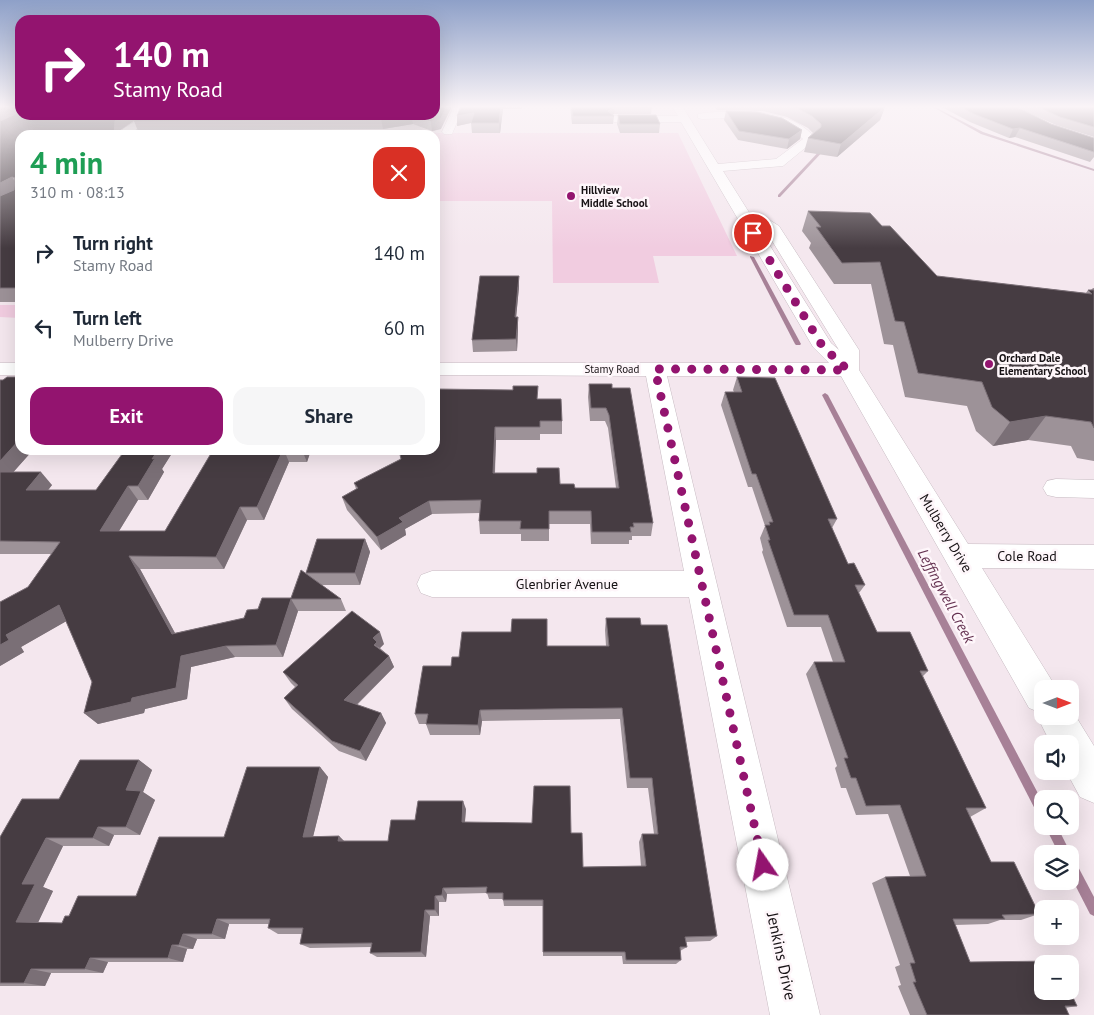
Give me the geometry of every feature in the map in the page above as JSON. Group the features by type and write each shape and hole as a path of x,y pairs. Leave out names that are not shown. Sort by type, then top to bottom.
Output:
{"street":[{"name":"Mulberry Drive","path":"706,153 823,347 848,370 1034,682"},
{"path":"714,168 730,160 779,163 792,153"},
{"path":"730,160 745,184"},
{"name":"Mulberry Drive","path":"760,209 849,350 848,370"},
{"path":"0,369 15,369"},
{"name":"Stamy Road","path":"440,369 848,370"},
{"name":"Jenkins Drive","path":"655,369 795,1015"},
{"path":"1056,488 1094,489"},
{"name":"Cole Road","path":"960,556 1094,557"},
{"name":"Glenbrier Avenue","path":"432,584 702,584"},
{"path":"1060,725 1094,783"}],"shaded area":[{"path":"440,153 688,153 737,256 653,256 659,283 553,283 552,201 440,201"},
{"path":"0,305 15,305 15,318 0,317"}],"building":[{"path":"0,153 15,153 15,178 12,177 0,183"},
{"path":"15,178 15,288 0,288 0,196 14,190"},
{"path":"808,211 870,213 882,226 890,226 937,276 1092,294 1088,290 1094,290 1094,428 1091,422 1046,416 1010,422 992,407 982,382 918,373 904,322 895,321 880,262 842,263 816,227 821,227"},
{"path":"480,276 519,276 515,317 518,317 516,339 472,340"},
{"path":"7,377 15,377 15,444 0,461 0,380"},
{"path":"737,377 775,378 837,519 828,519 848,564 854,563 865,585 855,585 877,632 910,632 928,671 920,671 986,808 966,808 991,862 1014,862 1034,904 1034,914 1002,915 1005,919 953,919 970,962 1034,961 1034,1000 1074,1000 1077,1006 1065,1006 1069,1015 927,1015 913,982 916,982 910,963 915,963 885,877 926,876 900,805 866,806 856,778 851,778 844,758 848,758 814,662 845,662 828,615 794,615 768,540 770,540 765,525 770,525 769,522 773,522 756,474 752,474 725,392 742,392"},
{"path":"589,384 612,384 612,388 630,388 653,523 633,523 634,527 630,527 631,532 592,532 591,511 549,511 549,529 520,529 521,521 479,521 481,500 429,501 399,518 403,522 377,537 342,497 358,488 354,483 401,459 400,455 440,455 440,389 513,390 513,386 538,386 537,399 561,399 562,421 540,421 540,427 495,427 493,473 537,473 537,468 559,468 560,484 574,484 575,488 619,488 609,415 606,408 591,408"},
{"path":"121,455 155,455 152,459 155,458 138,486 128,486 100,531 165,531 210,455 281,455 257,507 240,507 216,557 129,556 172,634 244,618 247,610 258,609 262,598 291,598 301,570 341,599 291,599 276,645 226,646 181,656 176,688 132,698 131,702 84,713 92,682 59,605 6,635 9,640 0,645 0,602 28,587 60,542 0,541 0,472 41,472 26,490 96,490"},
{"path":"317,539 365,539 355,573 306,573"},
{"path":"352,611 380,632 373,638 377,642 374,645 389,656 344,700 381,713 360,751 332,741 284,698 298,685 283,672"},
{"path":"606,618 640,618 641,625 667,625 717,936 685,937 687,947 680,947 681,960 626,960 625,952 543,952 543,900 503,900 503,893 486,893 487,887 443,888 442,895 435,896 435,910 425,910 421,952 370,953 372,943 300,944 303,928 268,928 270,919 217,919 212,934 183,934 179,945 172,945 168,958 90,958 85,969 31,969 24,983 0,983 0,837 22,799 59,799 80,760 139,760 126,790 141,791 126,827 98,827 93,838 46,838 22,884 35,884 16,922 62,923 65,916 69,916 78,896 136,896 159,837 224,837 247,767 320,767 303,837 339,836 338,841 388,841 391,820 415,820 418,801 463,801 462,822 532,823 534,786 570,786 571,833 582,833 583,867 646,866 642,834 658,834 652,778 630,778 622,708 480,710 478,725 426,724 428,714 415,714 423,666 451,666 452,657 459,657 462,632 511,632 512,619 547,619 547,646 609,646"}],"waterway":[{"name":"Leffingwell Creek","path":"779,196 819,153"},
{"path":"1044,153 1094,170"},
{"name":"Leffingwell Creek","path":"752,257 798,344"},
{"name":"Leffingwell Creek","path":"825,395 1034,796"},
{"name":"Leffingwell Creek","path":"1056,835 1060,845"},
{"name":"Leffingwell Creek","path":"1079,881 1094,910"}],"place":[{"name":"Hillview Middle School","path":"571,196"},
{"name":"Orchard Dale Elementary School","path":"989,364"}],"route":[{"path":"753,233 823,347 848,370 655,369 763,865"}]}
